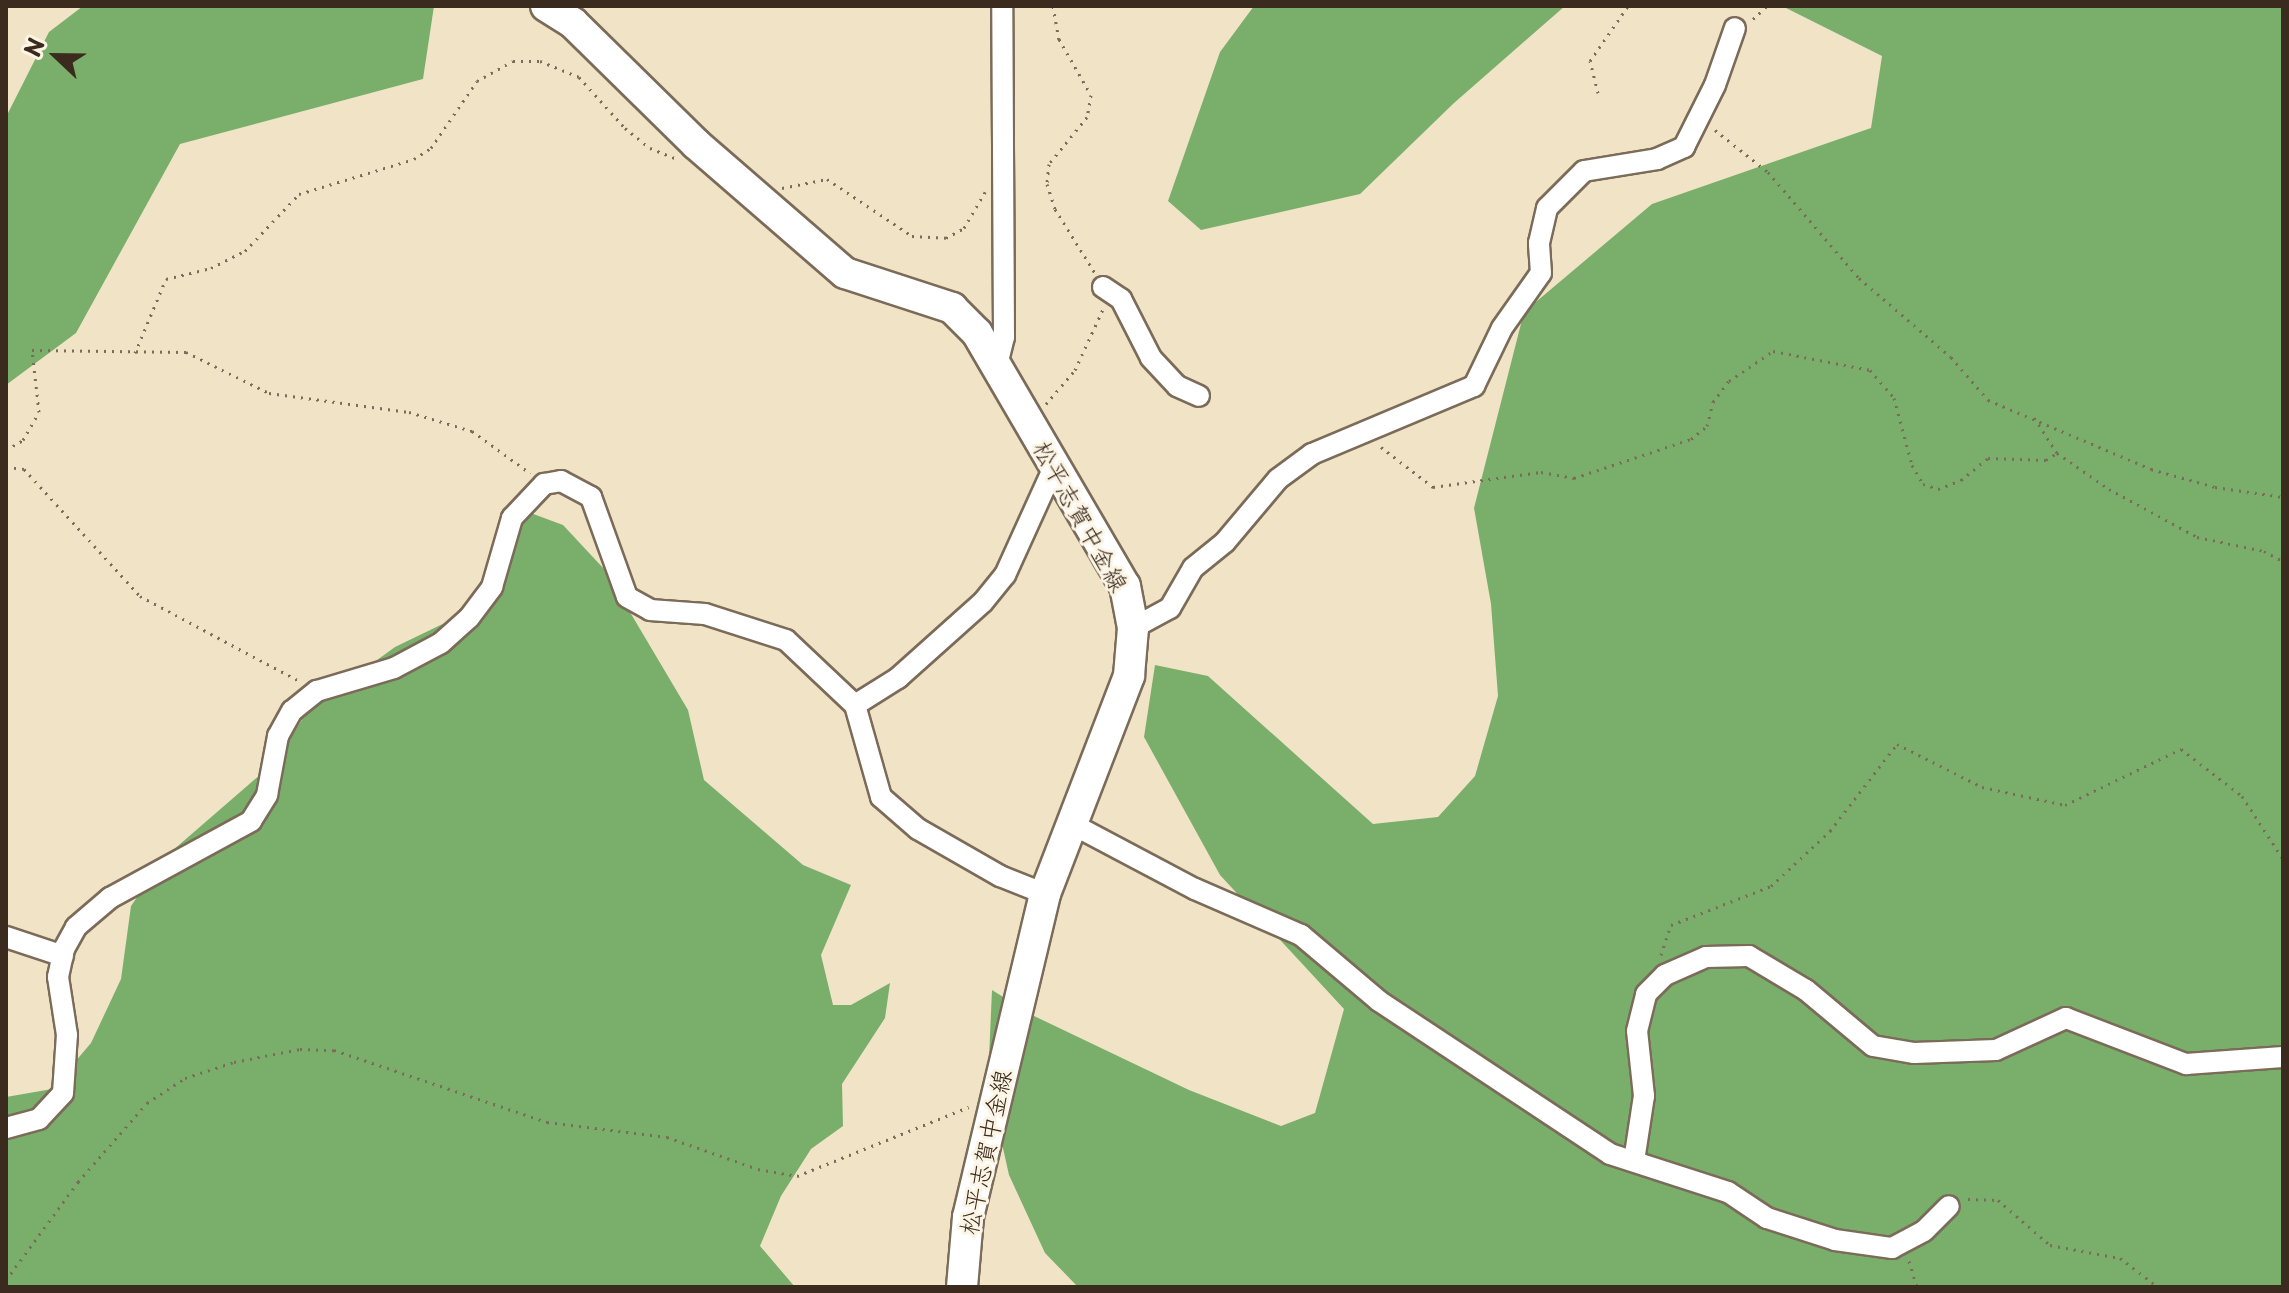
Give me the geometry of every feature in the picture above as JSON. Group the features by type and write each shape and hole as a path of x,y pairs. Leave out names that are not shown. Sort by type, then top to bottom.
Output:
{"main road":[{"name":"松平志賀中金線","path":"546,6 573,23 754,193 845,273 952,308 977,333 1125,586 1133,628 1129,676 1045,894 993,1100 968,1217 962,1287"}],"street":[{"path":"997,365 1004,337 1002,6"},
{"path":"1133,628 1170,608 1193,568 1225,542 1278,479 1312,454 1474,386 1502,328 1541,273 1539,243 1547,208 1584,171 1657,159 1684,147 1735,28"},
{"path":"1103,287 1121,299 1151,358 1177,386 1199,396"},
{"path":"855,705 898,678 983,602 1005,575 1054,467"},
{"path":"6,1128 39,1119 63,1093 67,1035 58,977 63,956 76,927 110,898 251,821 267,795 278,736 292,711 317,691 394,668 441,643 469,618 492,587 512,518 544,484 574,484 591,497 627,597 650,610 705,614 786,640 855,705 881,797 918,829 1000,876 1045,894"},
{"path":"1072,824 1195,889 1301,935 1379,1001 1610,1154 1728,1192 1767,1218 1835,1240 1892,1248 1949,1206"},
{"path":"6,937 63,956"},
{"path":"1634,1161 1644,1096 1637,1031 1646,994 1665,975 1706,957 1749,956 1806,990 1873,1046 1914,1053 1996,1050 2066,1018 2186,1064 2283,1057"}],"path":[{"path":"1027,417 1047,404 1075,370 1107,299 1103,287 1055,209 1047,184 1049,164 1087,117 1091,95 1059,39 1053,6"},
{"path":"1598,93 1590,61 1628,6"},
{"path":"135,353 166,279 211,268 245,251 299,194 414,159 431,148 477,81 513,61 540,61 579,77 625,128 650,148 689,164"},
{"path":"1696,123 1738,144 1768,172 1859,278 1951,357 1988,400 2033,416 2151,469 2215,487 2283,497"},
{"path":"754,193 827,179 912,236 946,238 964,228 983,193 1003,184"},
{"path":"6,450 23,440 39,412 32,350 186,352 269,393 409,412 472,431 544,484"},
{"path":"1378,427 1382,452 1433,487 1541,472 1574,478 1691,439 1707,426 1713,402 1729,381 1773,351 1849,362 1870,370 1894,398 1912,465 1923,484 1938,489 1961,480 1988,458 2046,460 2057,453"},
{"path":"2033,416 2057,453 2109,489 2197,537 2264,551 2283,561"},
{"path":"6,467 24,469 140,596 317,691"},
{"path":"1665,975 1661,956 1671,925 1771,886 1830,831 1897,744 1982,787 2065,805 2181,749 2242,796 2283,859"},
{"path":"6,1280 78,1182 147,1103 197,1074 300,1049 334,1050 547,1122 667,1137 758,1169 797,1176 993,1100"},
{"path":"1949,1206 1971,1197 1998,1200 2050,1245 2120,1258 2158,1287"},
{"path":"1904,1242 1917,1287"}],"green space":[{"path":"83,6 434,6 423,79 180,144 76,333 6,385 6,117 49,32"},
{"path":"1254,6 1565,6 1454,103 1360,194 1201,230 1168,201 1220,52"},
{"path":"1782,6 2283,6 2283,1287 1078,1287 1045,1253 1009,1175 988,1081 992,990 1032,1015 1189,1090 1281,1126 1315,1113 1344,1009 1220,875 1144,737 1155,665 1208,676 1373,824 1438,817 1475,776 1498,696 1491,604 1474,508 1524,312 1652,204 1871,128 1882,56"},
{"path":"528,512 563,525 605,570 688,710 704,780 803,865 851,885 821,955 833,1005 851,1005 890,983 885,1018 842,1084 843,1126 811,1149 781,1196 760,1246 795,1287 6,1287 6,1097 52,1089 91,1043 121,979 131,906 164,858 276,761 308,710 395,647 453,619 497,571"}]}
